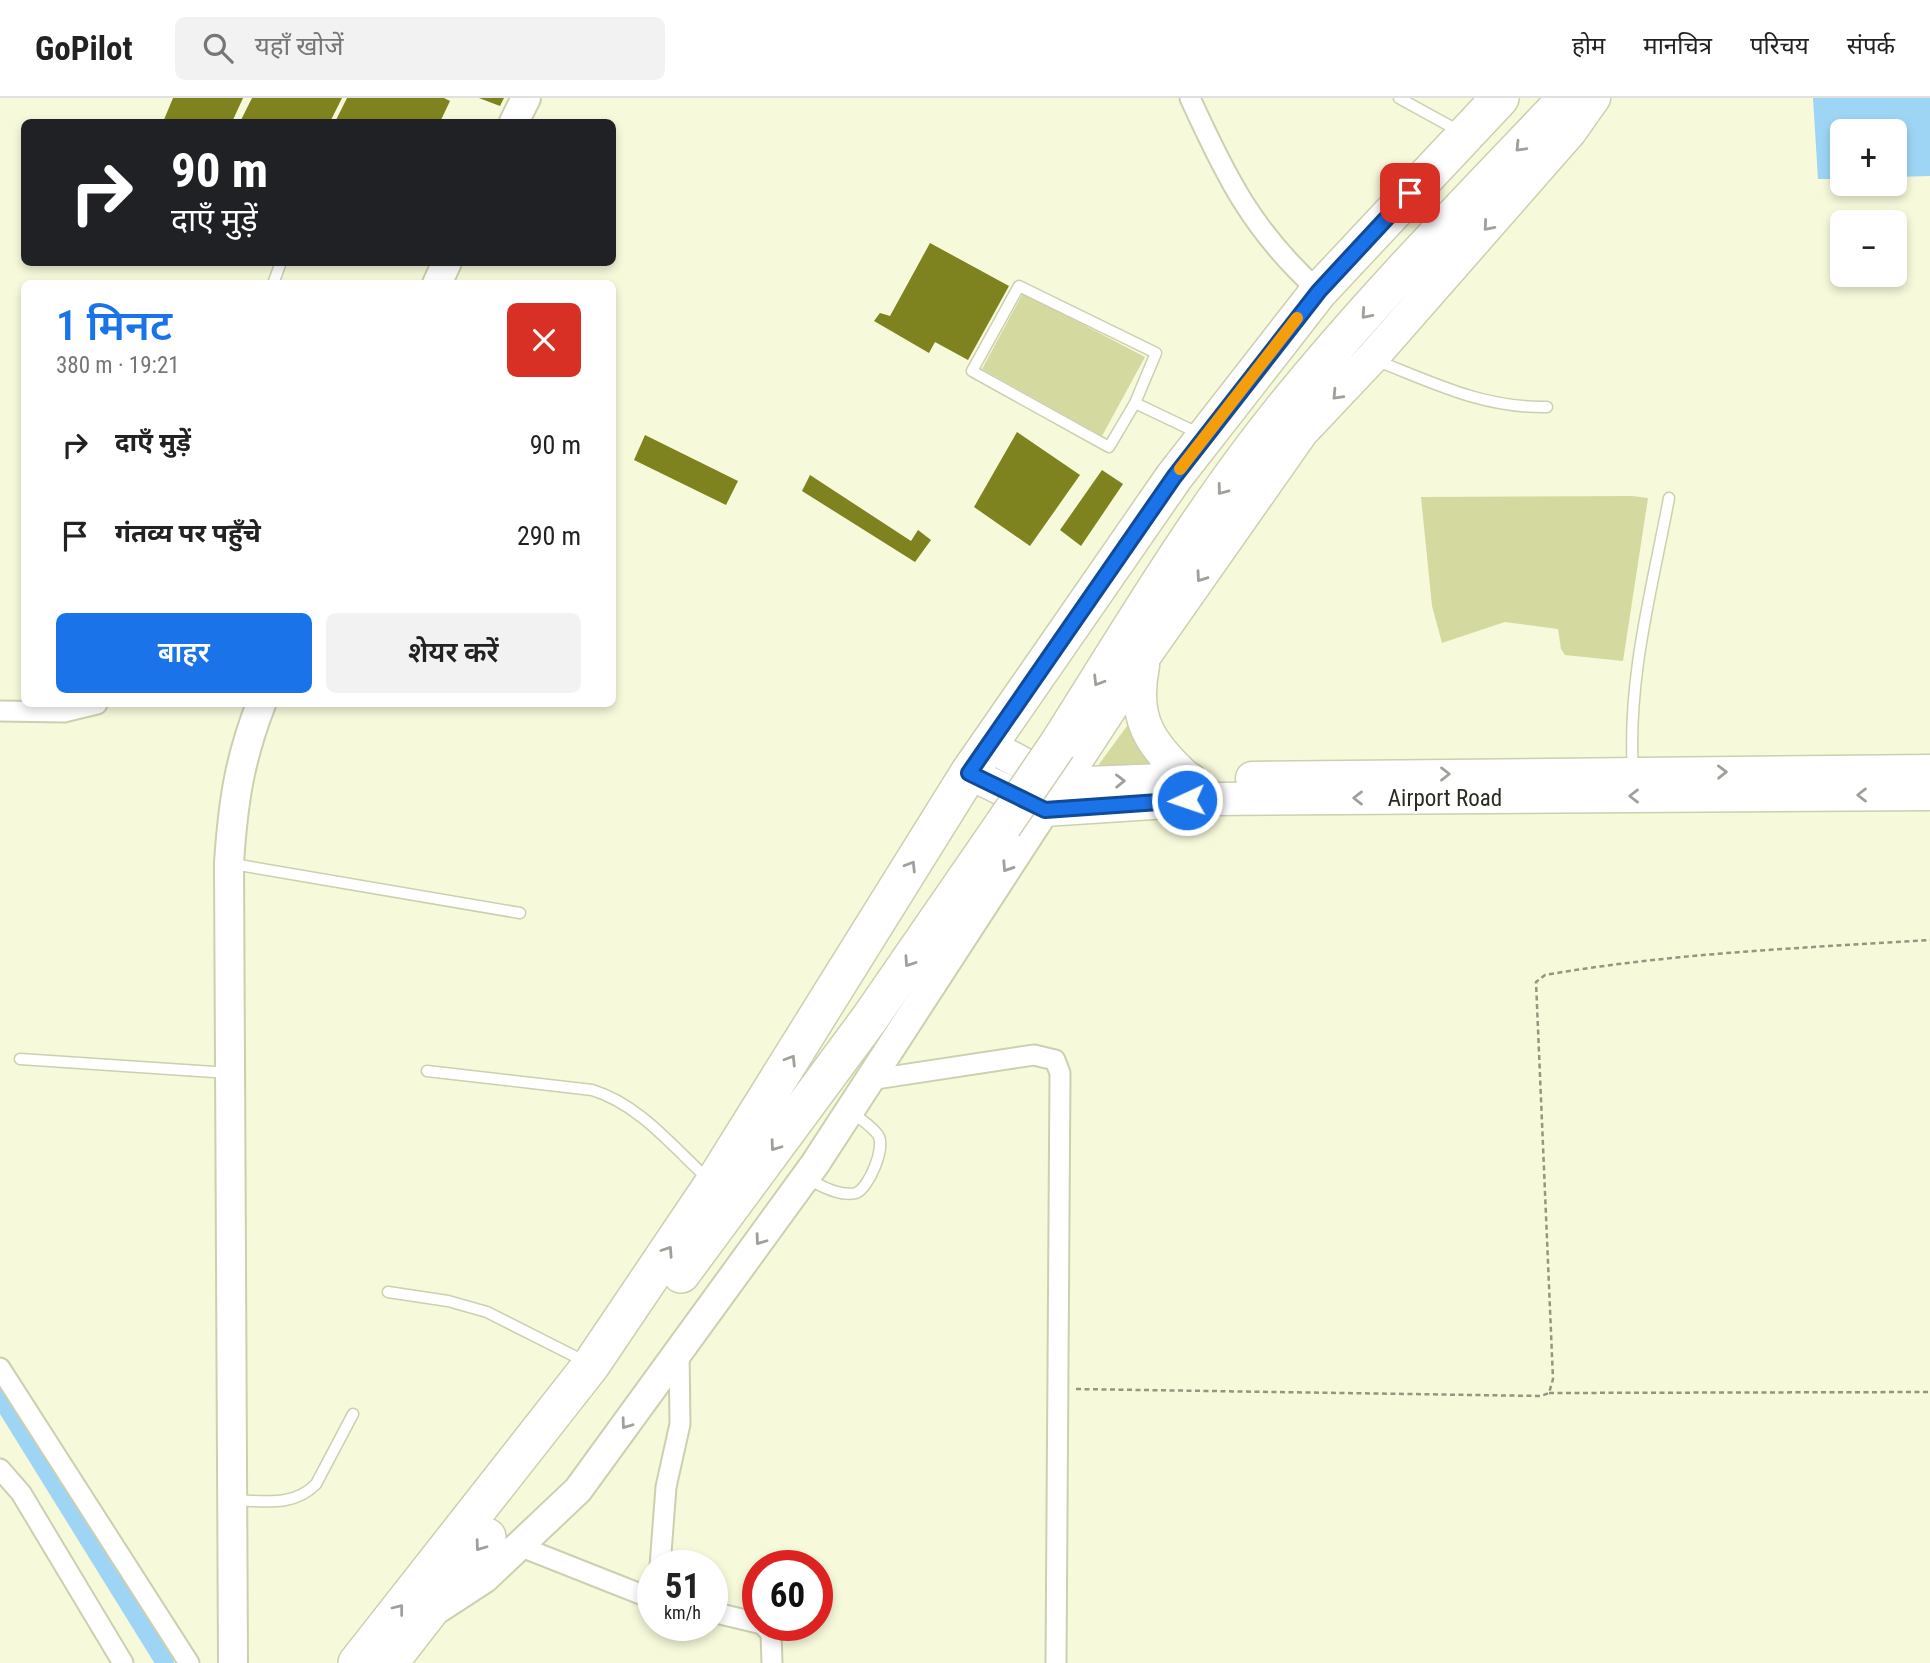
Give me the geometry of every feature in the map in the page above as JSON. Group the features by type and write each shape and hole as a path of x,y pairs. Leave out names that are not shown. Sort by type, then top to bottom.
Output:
{"highway":[{"path":"357,1663 591,1365 713,1184 978,759 1174,477 1319,291 1500,98"},
{"path":"389,1663 430,1614 870,1018 1056,746 1208,509 1285,407 1403,271 1567,98"}],"main road":[{"path":"516,119 526,98"},
{"path":"430,1614 485,1578 578,1490 805,1178 1144,657 1302,432 1372,358 1570,132 1594,98"},
{"path":"1144,657 1139,686 1143,723 1158,748 1188,779"},
{"path":"233,1663 230,1500 229,863 234,795 245,746 260,707"},
{"name":"Airport Road","path":"978,759 1053,797 1214,799 1930,794"},
{"path":"1053,797 1188,779 1930,771"}],"street":[{"path":"1191,98 1248,213 1285,261 1319,291"},
{"path":"0,711 64,712 85,707"},
{"path":"869,1080 1034,1055 1055,1060 1060,1073 1056,1663"},
{"path":"661,1550 666,1487 680,1424 679,1351"},
{"path":"0,1368 189,1663"},
{"path":"0,1469 20,1493 123,1663"},
{"path":"520,1546 637,1593"},
{"path":"771,1641 772,1663"}],"lane":[{"path":"1399,98 1465,135"},
{"path":"1019,286 1156,353 1135,403 1109,447 972,371 1019,286"},
{"path":"1372,358 1484,402 1509,407 1547,407"},
{"path":"1135,403 1205,437"},
{"path":"1633,773 1631,721 1636,670 1669,498"},
{"path":"229,863 520,913"},
{"path":"20,1059 229,1073"},
{"path":"427,1071 593,1090 610,1096 624,1103 713,1184"},
{"path":"805,1178 848,1194 857,1192 866,1183 879,1156 881,1141 877,1133 850,1110"},
{"path":"388,1292 448,1301 487,1312 591,1365"},
{"path":"230,1500 286,1502 307,1493 316,1484 353,1414"}],"path":[{"path":"1549,1393 1553,1387 1536,982 1545,975 1621,964 1930,940"},
{"path":"1058,1388 1541,1396 1549,1393 1930,1392"}],"green space":[{"path":"1023,293 1145,357 1102,436 982,369"},
{"path":"1421,497 1648,498 1623,661 1565,655 1561,649 1558,629 1505,622 1442,643 1432,606"},
{"path":"1135,721 1154,771 1102,772 1097,767 1130,722"}],"water":[{"path":"1813,98 1930,98 1930,176 1907,177 1907,119 1830,119 1830,179 1818,179"}],"building":[{"path":"173,98 243,98 233,119 164,119"},
{"path":"252,98 342,98 332,119 242,119"},
{"path":"347,98 444,98 450,101 441,119 336,119"},
{"path":"479,98 504,98 500,106"},
{"path":"930,243 1009,286 968,360 935,342 929,353 874,321 880,313 890,316"},
{"path":"1017,432 1080,475 1030,546 974,507"},
{"path":"645,435 738,481 726,505 634,460"},
{"path":"1102,470 1123,484 1081,546 1060,530"},
{"path":"810,475 911,541 918,530 931,540 915,562 802,491"}],"waterway":[{"path":"0,1397 165,1663"}],"slow traffic":[{"path":"1180,469 1297,318"}],"route":[{"path":"1187,800 1045,810 969,773 1174,477 1319,291 1410,193"}]}
